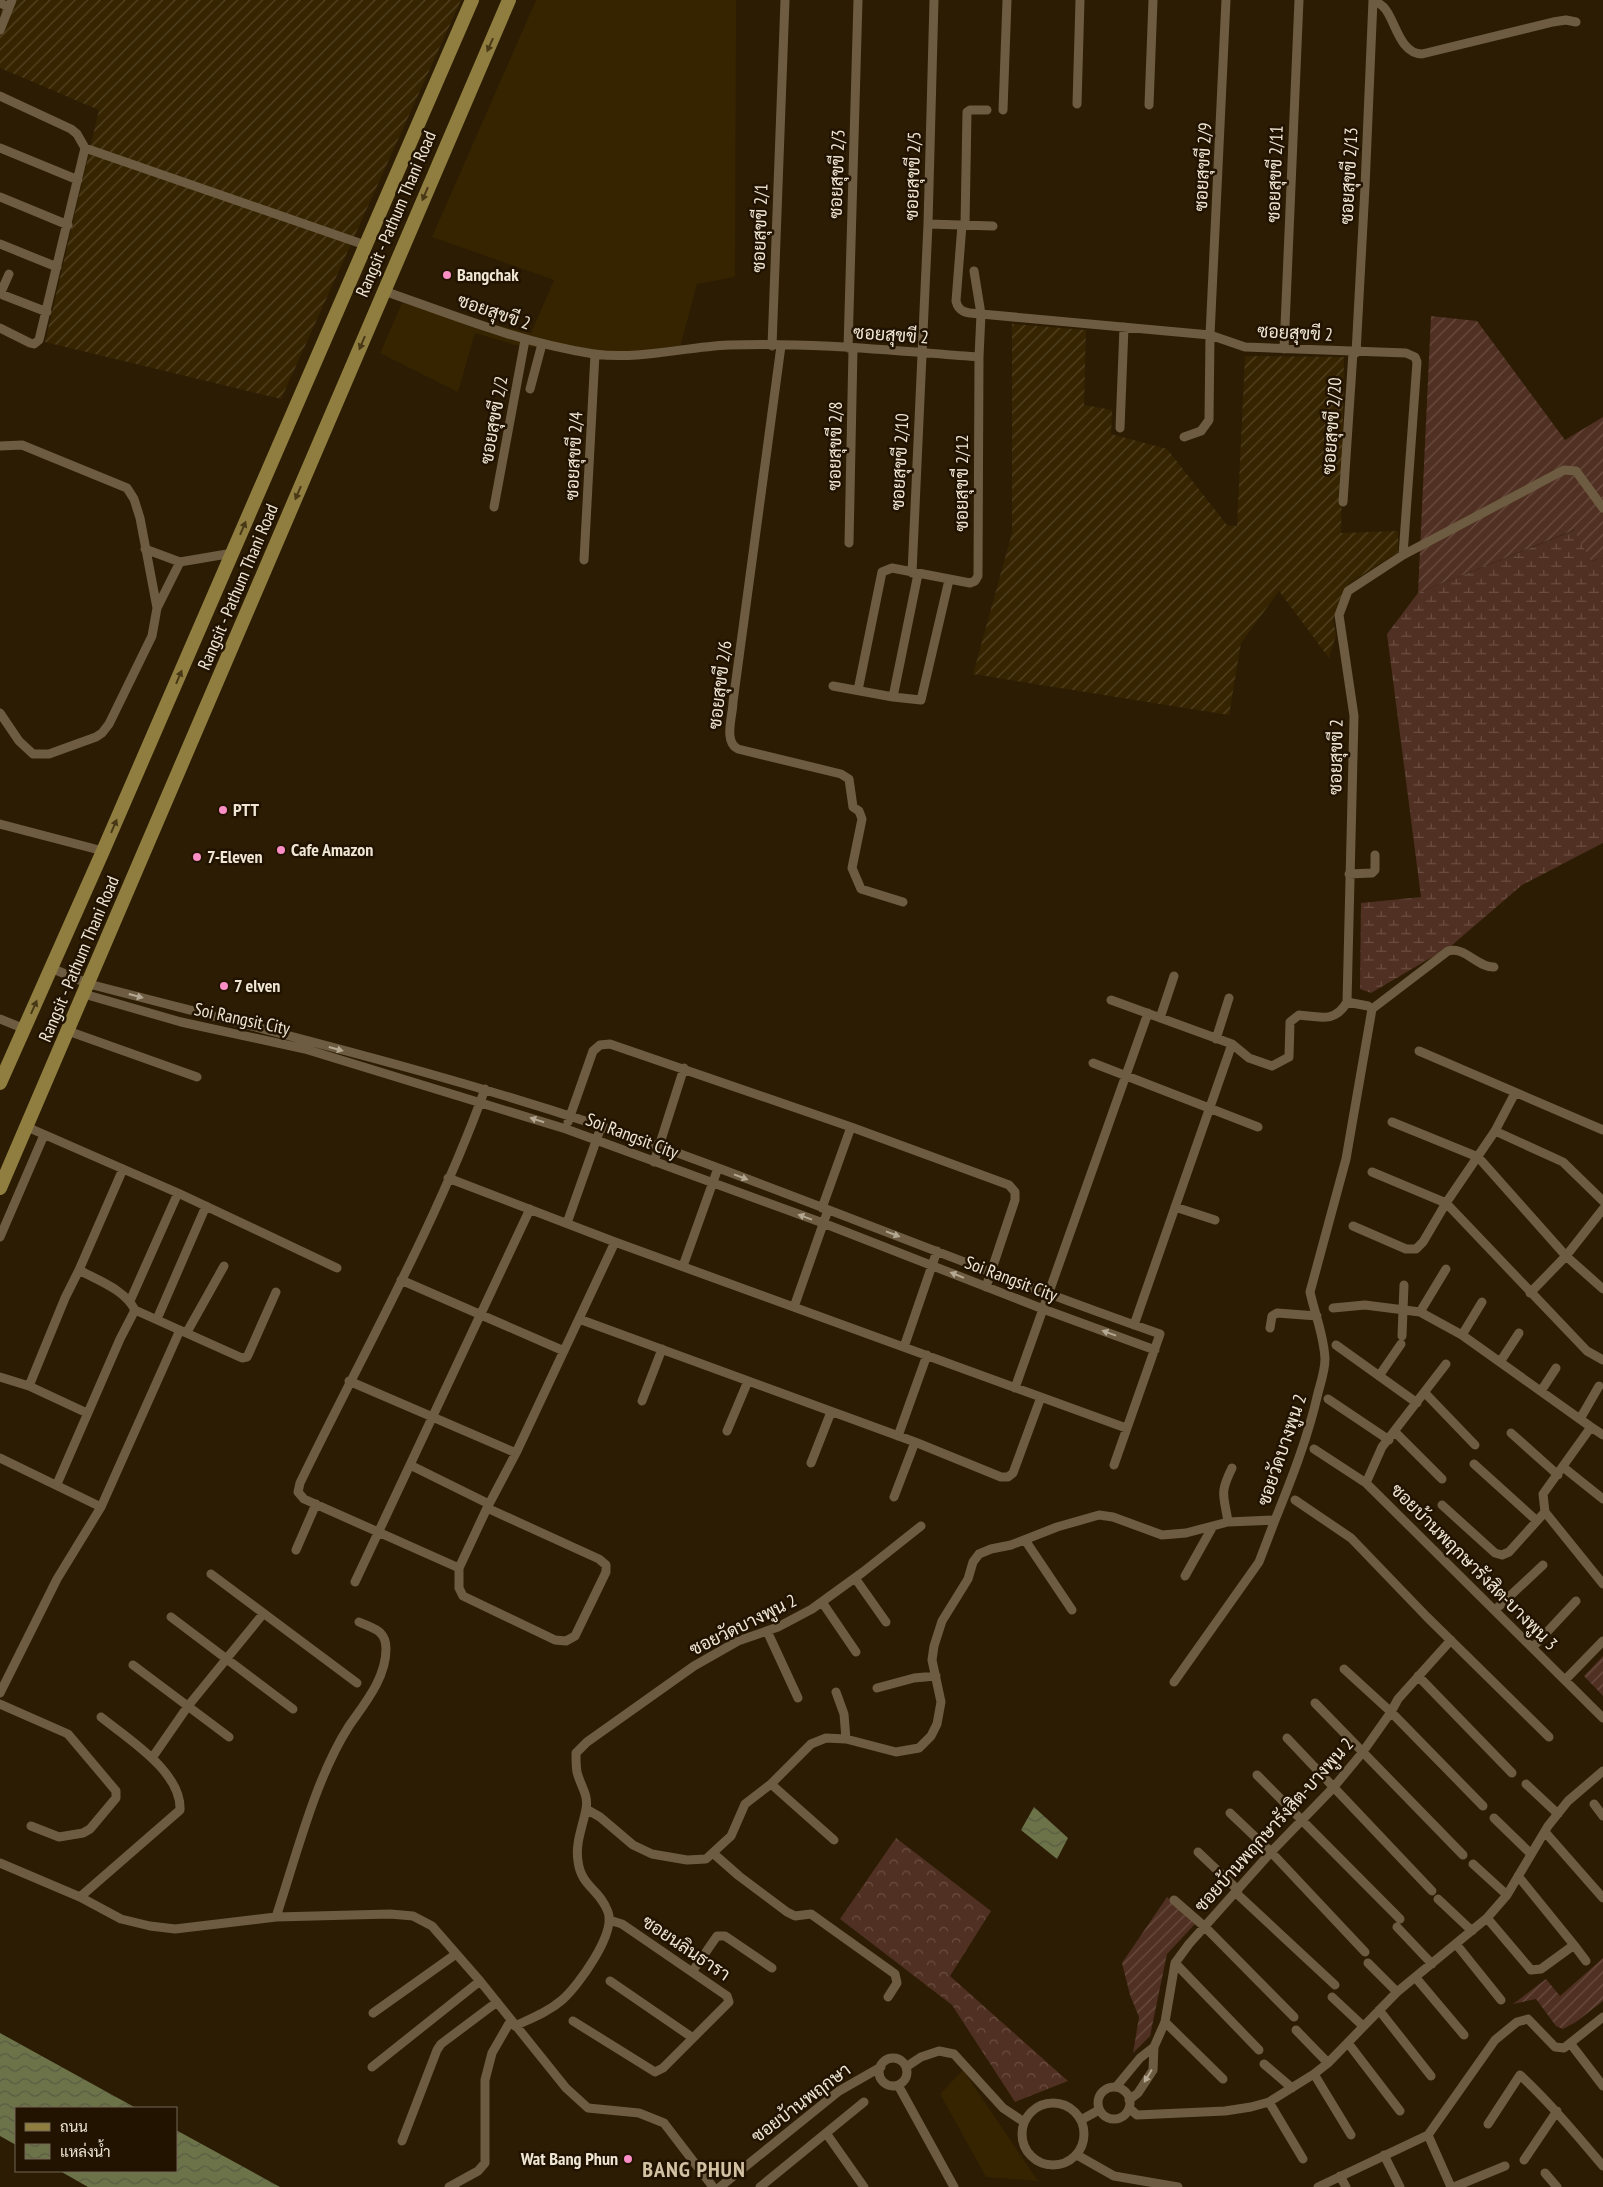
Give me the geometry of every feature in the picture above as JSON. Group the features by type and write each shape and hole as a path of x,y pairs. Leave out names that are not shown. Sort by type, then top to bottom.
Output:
{"main road":[{"name":"Rangsit - Pathum Thani Road","path":"0,1083 104,851 472,0"},
{"name":"Rangsit - Pathum Thani Road","path":"0,1188 87,989 509,0"}],"street":[{"name":"ซอยสุขขี 2/1","path":"776,346 784,0"},
{"name":"ซอยสุขขี 2/3","path":"850,349 858,0"},
{"name":"ซอยสุขขี 2/5","path":"922,353 928,224 934,0"},
{"path":"1003,110 1007,0"},
{"path":"1077,104 1080,0"},
{"path":"1149,105 1153,0"},
{"name":"ซอยสุขขี 2/9","path":"1184,437 1201,430 1209,420 1210,335 1226,0"},
{"name":"ซอยสุขขี 2/11","path":"1284,349 1299,0"},
{"path":"1373,0 1386,11 1409,50 1415,54 1553,22 1566,20 1576,22"},
{"name":"ซอยสุขขี 2/13","path":"1354,352 1365,187 1373,0"},
{"path":"0,3 11,4 0,30"},
{"path":"0,96 71,129 77,134 85,148 365,245"},
{"path":"963,225 967,112 970,110 987,110"},
{"path":"0,148 78,180"},
{"path":"0,328 34,344 39,340 85,148"},
{"path":"0,197 68,225"},
{"path":"928,224 993,226"},
{"name":"ซอยสุขขี 2","path":"963,225 956,301 958,308 962,312 1210,335 1245,347 1406,353 1415,357 1418,362 1403,555 1348,591 1339,615 1354,716 1350,1003"},
{"path":"0,244 58,267"},
{"path":"974,271 981,314 979,357"},
{"path":"9,274 2,292 4,295 47,312"},
{"name":"ซอยสุขขี 2","path":"384,291 525,340 595,354 644,356 729,346 776,346 979,357"},
{"path":"1120,428 1124,327"},
{"name":"ซอยสุขขี 2/2","path":"494,506 525,340"},
{"path":"530,389 542,344"},
{"name":"ซอยสุขขี 2/6","path":"776,346 733,702 730,741 733,747 738,749 841,774 849,779 854,806 859,811 862,819 852,868 856,883 860,889 903,902"},
{"name":"ซอยสุขขี 2/8","path":"849,543 850,349"},
{"name":"ซอยสุขขี 2/20","path":"1343,502 1354,352"},
{"name":"ซอยสุขขี 2/10","path":"893,698 915,574 922,353"},
{"name":"ซอยสุขขี 2/4","path":"584,560 595,354"},
{"name":"ซอยสุขขี 2/12","path":"858,690 882,572 892,568 915,574 970,583 975,581 978,576 979,357"},
{"path":"0,446 22,445 127,488 134,499 140,518 157,608"},
{"path":"1403,555 1564,470 1576,471 1603,508"},
{"path":"145,549 180,562 233,553"},
{"path":"0,713 19,741 33,754 49,754 96,737 109,724 152,636 157,608 180,562"},
{"path":"833,686 893,698 921,700 924,695 949,580"},
{"path":"0,824 104,851"},
{"path":"1351,874 1368,874 1375,870 1375,855"},
{"path":"1111,1000 1232,1044 1249,1058 1272,1066 1289,1057 1290,1022 1298,1015 1333,1017 1350,1003 1370,1007 1448,951 1454,949 1486,966 1494,967"},
{"path":"51,968 87,989"},
{"path":"1160,1018 1174,976"},
{"name":"Soi Rangsit City","path":"87,989 289,1036 485,1088 660,1146 990,1272 1160,1334 1155,1350 1043,1309 823,1223 712,1184 566,1129 305,1049 181,1022 87,989"},
{"path":"1216,1039 1230,998"},
{"name":"ซอยวัดบางพูน 2","path":"714,1854 731,1836 745,1804 771,1784 812,1744 826,1738 846,1735 896,1752 919,1748 931,1736 937,1724 941,1702 934,1676 933,1653 942,1620 968,1579 973,1562 979,1554 991,1549 1011,1546 1057,1527 1099,1515 1113,1517 1162,1535 1186,1533 1213,1526 1227,1518 1275,1520 1298,1463 1314,1411 1324,1366 1322,1330 1316,1316 1310,1292 1346,1159 1370,1007"},
{"path":"1016,1388 1148,1014"},
{"path":"0,1019 25,1028"},
{"path":"68,1031 197,1077"},
{"path":"566,1129 593,1051 600,1045 610,1044 851,1127 1009,1185 1015,1192 1015,1200 986,1286"},
{"path":"1134,1325 1232,1044"},
{"path":"1419,1051 1603,1130"},
{"path":"1092,1063 1258,1127"},
{"path":"654,1162 684,1068"},
{"path":"459,1568 304,1499 298,1492 300,1483 349,1381 401,1280 448,1178 485,1088"},
{"path":"1353,1226 1406,1249 1416,1249 1423,1242 1446,1203 1495,1131 1515,1093"},
{"path":"1392,1122 1478,1157 1566,1256 1603,1289"},
{"path":"27,1127 178,1193 337,1268"},
{"path":"567,1223 600,1127"},
{"path":"794,1307 823,1223 824,1209 851,1127"},
{"path":"1495,1131 1563,1162 1603,1201"},
{"path":"0,1238 44,1135"},
{"path":"683,1266 718,1168"},
{"path":"29,1386 65,1298 123,1169"},
{"path":"1372,1172 1446,1203 1530,1293 1587,1350 1603,1360"},
{"path":"448,1178 615,1242 1126,1428"},
{"path":"130,1301 178,1193"},
{"path":"157,1319 206,1206"},
{"path":"1175,1207 1215,1220"},
{"path":"356,1582 378,1531 482,1315 530,1209"},
{"path":"1530,1293 1566,1256 1603,1209"},
{"path":"410,1465 488,1506 599,1560 606,1565 606,1572 575,1636 566,1641 555,1640 463,1596 459,1588 459,1568 488,1506 516,1453 615,1242"},
{"path":"904,1347 937,1251"},
{"path":"0,1692 57,1579 101,1507 183,1331 224,1266"},
{"path":"1420,1312 1446,1269"},
{"path":"79,1270 123,1294 135,1310 242,1358 247,1357 276,1292"},
{"path":"401,1280 564,1351"},
{"path":"1379,1376 1402,1340 1404,1285"},
{"path":"1462,1334 1482,1302"},
{"path":"1333,1308 1365,1305 1420,1312 1462,1334 1603,1435"},
{"path":"57,1484 87,1413 135,1310"},
{"path":"1270,1328 1272,1316 1277,1313 1316,1316"},
{"path":"579,1318 915,1442 1001,1477 1008,1477 1013,1473 1041,1397"},
{"path":"1500,1362 1519,1333"},
{"path":"1336,1345 1417,1403"},
{"path":"642,1401 662,1349"},
{"path":"1114,1466 1155,1350"},
{"path":"898,1436 927,1355"},
{"path":"1366,1484 1382,1448 1446,1364"},
{"path":"1541,1391 1556,1368"},
{"path":"0,1377 29,1386 87,1413"},
{"path":"349,1381 516,1453"},
{"path":"727,1431 748,1381"},
{"path":"1580,1419 1599,1386"},
{"path":"1425,1393 1475,1445"},
{"path":"1328,1399 1389,1440"},
{"path":"811,1463 831,1412"},
{"path":"1591,1427 1543,1494 1545,1512 1603,1584"},
{"path":"1395,1432 1442,1479"},
{"path":"1511,1433 1560,1471 1603,1500"},
{"path":"894,1497 915,1442"},
{"name":"ซอยบ้านพฤกษารังสิต-บางพูน 3","path":"1314,1449 1366,1484 1603,1718"},
{"path":"0,1458 101,1507"},
{"path":"1474,1464 1537,1521"},
{"path":"1227,1518 1223,1485 1232,1468"},
{"path":"1295,1500 1351,1538 1549,1737"},
{"path":"296,1550 316,1504"},
{"path":"1442,1505 1495,1553 1502,1555 1509,1552 1545,1512"},
{"path":"1174,1682 1259,1562 1275,1520"},
{"name":"ซอยวัดบางพูน 2","path":"609,1920 609,1912 600,1896 581,1878 577,1859 583,1816 586,1809 585,1790 577,1772 576,1753 587,1742 694,1666 738,1641 786,1623 822,1602 921,1526"},
{"path":"1184,1576 1213,1526"},
{"path":"1025,1540 1072,1610"},
{"path":"1495,1610 1544,1565"},
{"path":"211,1574 357,1684"},
{"path":"855,1578 886,1622"},
{"path":"1532,1648 1576,1601"},
{"path":"822,1602 856,1652"},
{"path":"152,1758 188,1706 263,1614"},
{"path":"171,1617 293,1709"},
{"path":"276,1917 319,1787 342,1738 378,1682 384,1665 385,1637 381,1632 359,1622"},
{"path":"767,1631 798,1698"},
{"name":"ซอยบ้านพฤกษารังสิต-บางพูน 2","path":"1129,2104 1153,2070 1154,2047 1165,2022 1176,1963 1204,1927 1236,1891 1333,1788 1362,1753 1398,1699 1451,1640"},
{"path":"1565,1680 1603,1641"},
{"path":"132,1665 229,1737"},
{"path":"1344,1669 1391,1712 1483,1806"},
{"path":"877,1688 914,1678 934,1676"},
{"path":"1418,1676 1512,1773"},
{"path":"836,1692 844,1714 846,1735"},
{"path":"1315,1703 1463,1855"},
{"path":"0,1704 68,1734 116,1791 116,1798 90,1829 83,1833 59,1837 31,1826"},
{"path":"80,1897 180,1810 179,1793 174,1784 152,1758 101,1718"},
{"path":"1287,1738 1432,1891"},
{"path":"1129,2104 1122,2116 1112,2119 1099,2110 1098,2104 1101,2093 1105,2089 1116,2087 1126,2092 1129,2104 1137,2115 1225,2111 1268,2102 1314,2074 1328,2063 1397,1992 1487,1918 1507,1895 1545,1832 1568,1801 1603,1771"},
{"path":"1257,1775 1399,1923 1432,1964"},
{"path":"771,1784 834,1840"},
{"path":"1526,1784 1558,1814"},
{"path":"1594,1804 1603,1816"},
{"path":"586,1809 600,1817 633,1845 652,1854 688,1860 706,1859 714,1854 739,1876 787,1912 795,1916 811,1914 896,1974 897,1983 888,1997"},
{"path":"1230,1813 1271,1852 1365,1952"},
{"path":"1494,1818 1532,1854"},
{"path":"1545,1832 1603,1898"},
{"path":"1198,1852 1335,1986"},
{"path":"0,1863 80,1897 121,1919 158,1927 175,1928 276,1917 390,1914 413,1916 432,1926 480,1981 566,2088 588,2108 639,2113 664,2123 713,2187"},
{"path":"1473,1864 1507,1895"},
{"path":"1518,1876 1586,1961"},
{"path":"1438,1899 1472,1931"},
{"path":"1174,1900 1204,1927 1294,2017"},
{"path":"1487,1918 1531,1970 1541,1969 1574,1945"},
{"path":"449,2187 478,2171 485,2163 485,2080 492,2053 513,2023 542,2014 563,1999 600,1951 606,1936 609,1920"},
{"name":"ซอยนลินธารา","path":"573,2021 655,2072 664,2068 729,2002 728,1996 622,1924 609,1920"},
{"path":"692,1972 717,1936 725,1936 772,1968"},
{"path":"1456,1944 1502,2000"},
{"path":"373,2013 456,1954"},
{"path":"1176,1963 1259,2050"},
{"path":"1368,1963 1397,1992"},
{"path":"1416,1978 1464,2035"},
{"path":"372,2067 480,1981"},
{"path":"610,1981 693,2038"},
{"path":"1332,1997 1363,2026"},
{"path":"402,2141 436,2050 441,2044 497,2002"},
{"path":"1379,2010 1431,2076"},
{"path":"1318,2187 1428,2135 1495,2040 1517,2022 1528,2019 1556,2047 1564,2048 1603,2018"},
{"path":"1165,2022 1223,2079"},
{"path":"1296,2030 1328,2063"},
{"path":"1348,2042 1400,2111"},
{"path":"1570,2043 1603,2086"},
{"name":"ซอยบ้านพฤกษารังสิต-บางพูน 2","path":"1116,2087 1140,2058 1154,2047"},
{"path":"954,2187 898,2085 906,2078 906,2067 922,2057 939,2051 954,2054 1003,2108 1024,2122"},
{"name":"ซอยบ้านพฤกษา","path":"898,2085 893,2086 884,2082 880,2077 883,2062 894,2058 906,2067"},
{"path":"1264,2064 1292,2088"},
{"name":"ซอยบ้านพฤกษา","path":"720,2187 839,2091 881,2067"},
{"path":"1314,2074 1352,2136"},
{"path":"1488,2124 1520,2074 1557,2111 1603,2166"},
{"path":"760,2187 864,2102"},
{"path":"1052,2102 1070,2107 1081,2120 1084,2136 1082,2146 1077,2155 1067,2162 1055,2165 1037,2161 1025,2147 1022,2134 1024,2122 1035,2108 1052,2102"},
{"path":"1268,2102 1303,2159"},
{"path":"1081,2120 1099,2110"},
{"path":"1524,2160 1557,2111"},
{"path":"826,2133 864,2187"},
{"path":"1428,2135 1452,2187 1505,2166"},
{"path":"1077,2155 1114,2176 1178,2187"},
{"path":"1384,2155 1400,2187"},
{"path":"1545,2173 1557,2187"},
{"path":"1340,2176 1346,2187"}],"shaded area":[{"path":"6,0 461,0 281,399 45,342 99,110 0,68 0,15"},
{"path":"536,0 736,0 735,277 697,284 679,351 632,359 515,345 475,333 458,392 380,353 402,303 531,333 554,280 432,237"},
{"path":"1012,324 1086,330 1084,405 1112,410 1111,434 1167,449 1227,525 1237,526 1245,356 1344,357 1341,533 1398,531 1398,552 1348,584 1333,619 1336,635 1329,658 1279,591 1241,643 1229,715 973,674 1012,533"},
{"path":"963,2070 1038,2181 986,2177 940,2094"}],"green space":[{"path":"1431,316 1477,321 1565,440 1603,417 1603,558 1591,561 1574,530 1418,593"},
{"path":"1575,530 1591,561 1603,558 1603,843 1522,885 1451,946 1371,993 1360,989 1361,903 1421,897 1387,634 1418,593"},
{"path":"1603,1656 1603,1696 1584,1676"},
{"path":"896,1838 991,1911 950,1976 1068,2081 1015,2102 952,2005 840,1919"},
{"path":"1167,1897 1195,1924 1167,1954 1150,2036 1133,2053 1139,2017 1130,1995 1122,1963"},
{"path":"1603,1958 1603,2001 1576,2022 1563,2029 1556,2026 1536,1999 1513,2004 1546,1979 1560,1996"}],"water":[{"path":"1034,1807 1068,1838 1057,1859 1021,1830"},
{"path":"0,2033 134,2107 15,2107 15,2144 0,2136"},
{"path":"178,2131 280,2187 88,2187 62,2172 178,2172"}],"place":[{"name":"Bangchak","path":"447,275"},
{"name":"PTT","path":"223,810"},
{"name":"Cafe Amazon","path":"281,850"},
{"name":"7-Eleven","path":"197,857"},
{"name":"7 elven","path":"224,986"},
{"name":"Wat Bang Phun","path":"628,2159"}],"district":[{"name":"BANG PHUN","path":"694,2169"}]}
